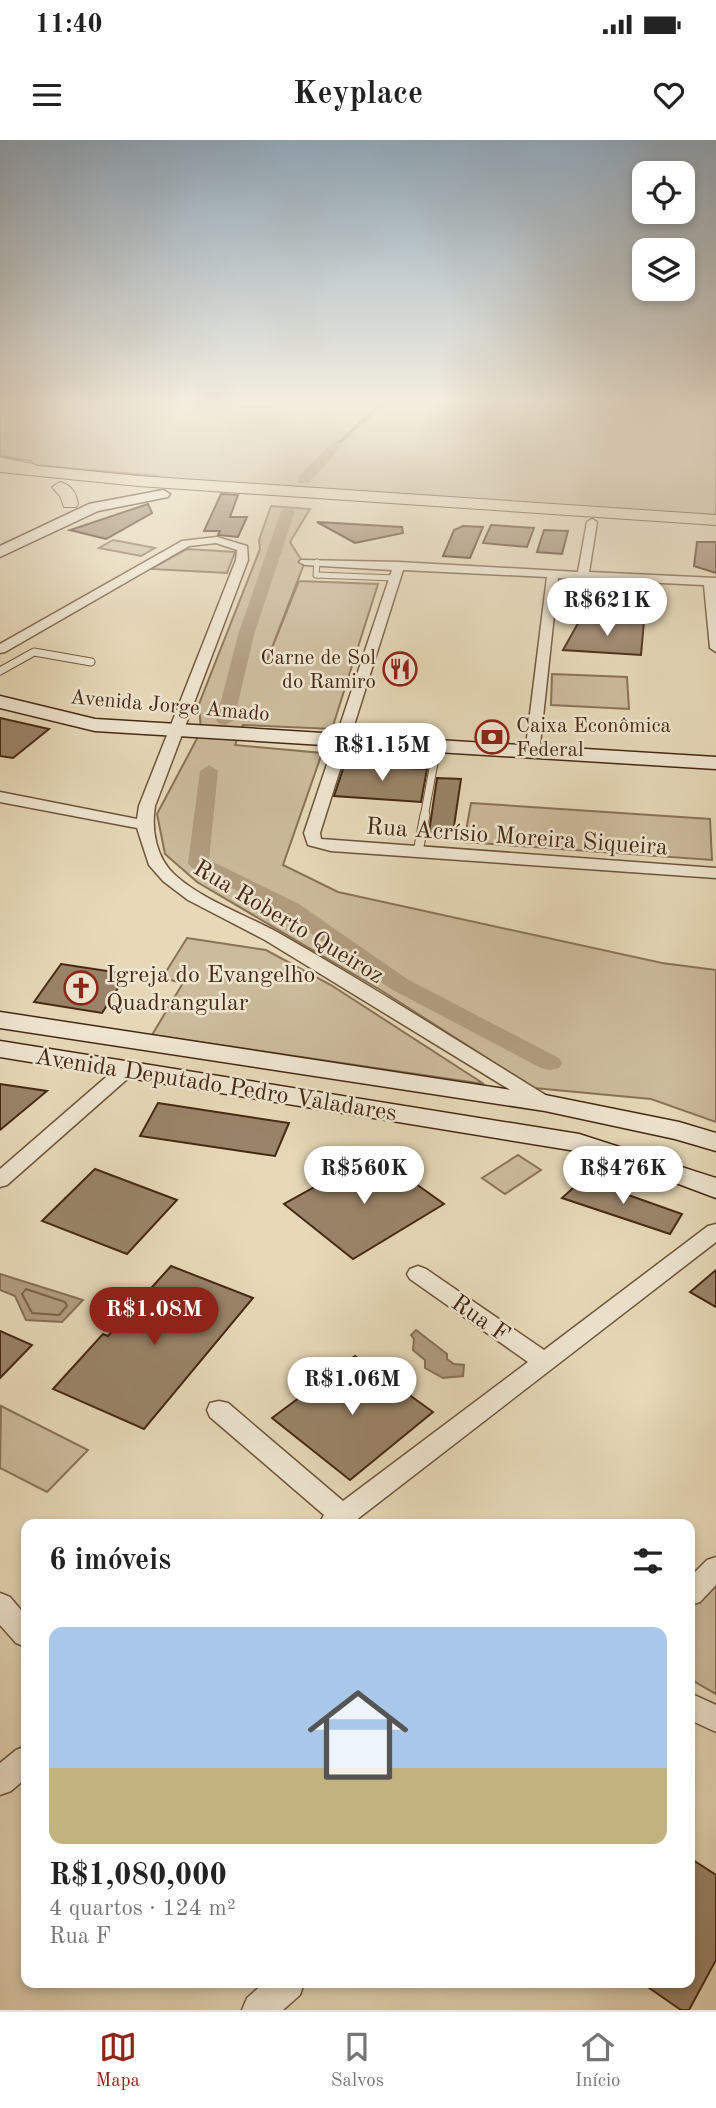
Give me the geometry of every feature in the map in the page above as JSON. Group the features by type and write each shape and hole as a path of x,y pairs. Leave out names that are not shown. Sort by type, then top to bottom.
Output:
{"main road":[{"path":"67,493 70,504"},
{"path":"0,538 70,504 101,493"},
{"path":"149,493 716,530"},
{"path":"298,493 338,495"},
{"path":"305,493 716,520"},
{"path":"0,552 94,507 163,494"},
{"name":"Avenida Jorge Amado","path":"0,702 94,725 532,754 716,763"},
{"name":"Avenida Deputado Pedro Valadares","path":"0,1020 545,1103 679,1130 716,1142"},
{"path":"54,1058 73,1048 78,1032"},
{"name":"Avenida Deputado Pedro Valadares","path":"0,1049 579,1143 686,1176 716,1189"},
{"path":"206,1083 204,1073 207,1066 212,1060 225,1055"}],"street":[{"path":"583,575 592,522"},
{"path":"0,649 186,543 217,540 243,548 242,560 147,806 144,825 0,797"},
{"path":"311,562 397,572 553,574 713,582 716,649"},
{"path":"342,741 397,572"},
{"path":"532,754 553,574"},
{"name":"Rua Acrísio Moreira Siqueira","path":"342,741 312,833 314,842 331,846 716,873"},
{"name":"Rua Roberto Queiroz","path":"144,825 155,862 170,878 194,896 271,936 545,1103"},
{"path":"0,1180 127,1069"},
{"path":"339,1519 716,1231"},
{"name":"Rua F","path":"418,1273 545,1362"},
{"path":"219,1410 337,1519"},
{"path":"695,1589 716,1568"},
{"path":"0,1605 21,1629"},
{"path":"695,1708 716,1719"},
{"path":"0,1781 21,1764"},
{"path":"259,2010 283,1988"}],"lane":[{"path":"0,671 34,652 91,662"},
{"path":"418,852 437,747"}],"shaded area":[{"path":"357,493 716,493 716,517"},
{"path":"271,506 310,509 290,542 304,564 266,663 299,581 378,584 332,729 243,725 235,745 322,753 283,865 338,892 662,963 716,970 716,1122 651,1099 534,1088 382,991 197,882 165,854 157,814 201,731 199,704 260,549 259,540"},
{"path":"113,540 155,548 141,556 99,548"},
{"path":"187,549 235,552 227,573 151,569"},
{"path":"552,674 627,677 629,709 551,705"},
{"path":"471,803 710,819 712,860 464,842"},
{"path":"187,938 266,950 331,985 484,1084 152,1035 183,983 162,978"},
{"path":"518,1155 541,1170 505,1194 482,1178"},
{"path":"1,1406 88,1450 47,1492 0,1468"},
{"path":"716,1581 716,1694 695,1682 695,1600"}],"water":[{"path":"0,1274 83,1300 62,1322 26,1320 15,1296 0,1290"},
{"path":"416,1330 447,1354 447,1359 454,1364 464,1365 463,1376 443,1378 425,1368 425,1360 413,1350 414,1339 411,1335"}],"building":[{"path":"221,494 238,495 230,517 247,517 238,537 218,535 220,531 204,531"},
{"path":"148,504 152,513 106,539 70,530"},
{"path":"317,522 402,527 403,533 355,543"},
{"path":"491,525 534,528 527,547 483,543"},
{"path":"463,526 483,527 470,558 443,556 454,530"},
{"path":"544,530 568,531 562,554 537,552"},
{"path":"697,542 716,542 716,573 694,566"},
{"path":"581,618 601,623 644,621 641,655 563,650"},
{"path":"0,718 49,729 13,758 0,756"},
{"path":"344,766 427,769 421,802 334,796"},
{"path":"437,778 461,779 453,833 429,832"},
{"name":"Igreja do Evangelho Quadrangular","path":"61,964 127,974 102,1013 34,1002"},
{"path":"0,1084 47,1091 0,1130"},
{"path":"158,1103 289,1123 275,1156 140,1136"},
{"path":"374,1154 444,1204 353,1259 284,1204"},
{"path":"95,1169 177,1200 127,1254 42,1221"},
{"path":"583,1179 682,1214 670,1234 562,1198"},
{"path":"171,1266 253,1298 144,1429 53,1389 103,1334 108,1336"},
{"path":"716,1270 716,1307 690,1292"},
{"path":"0,1331 32,1345 0,1378"},
{"path":"355,1356 433,1412 350,1480 272,1418"},
{"path":"695,1861 716,1875 716,1960 689,2010 681,2010 649,1988 695,1988"}],"waterway":[{"path":"225,720 246,635 288,511"},
{"path":"209,771 198,863 291,909 399,984 550,1063"}],"place":[{"name":"Carne de Sol do Ramiro","path":"400,669"},
{"name":"Caixa Econômica Federal","path":"492,737"},
{"name":"Igreja do Evangelho Quadrangular","path":"81,988"}]}
